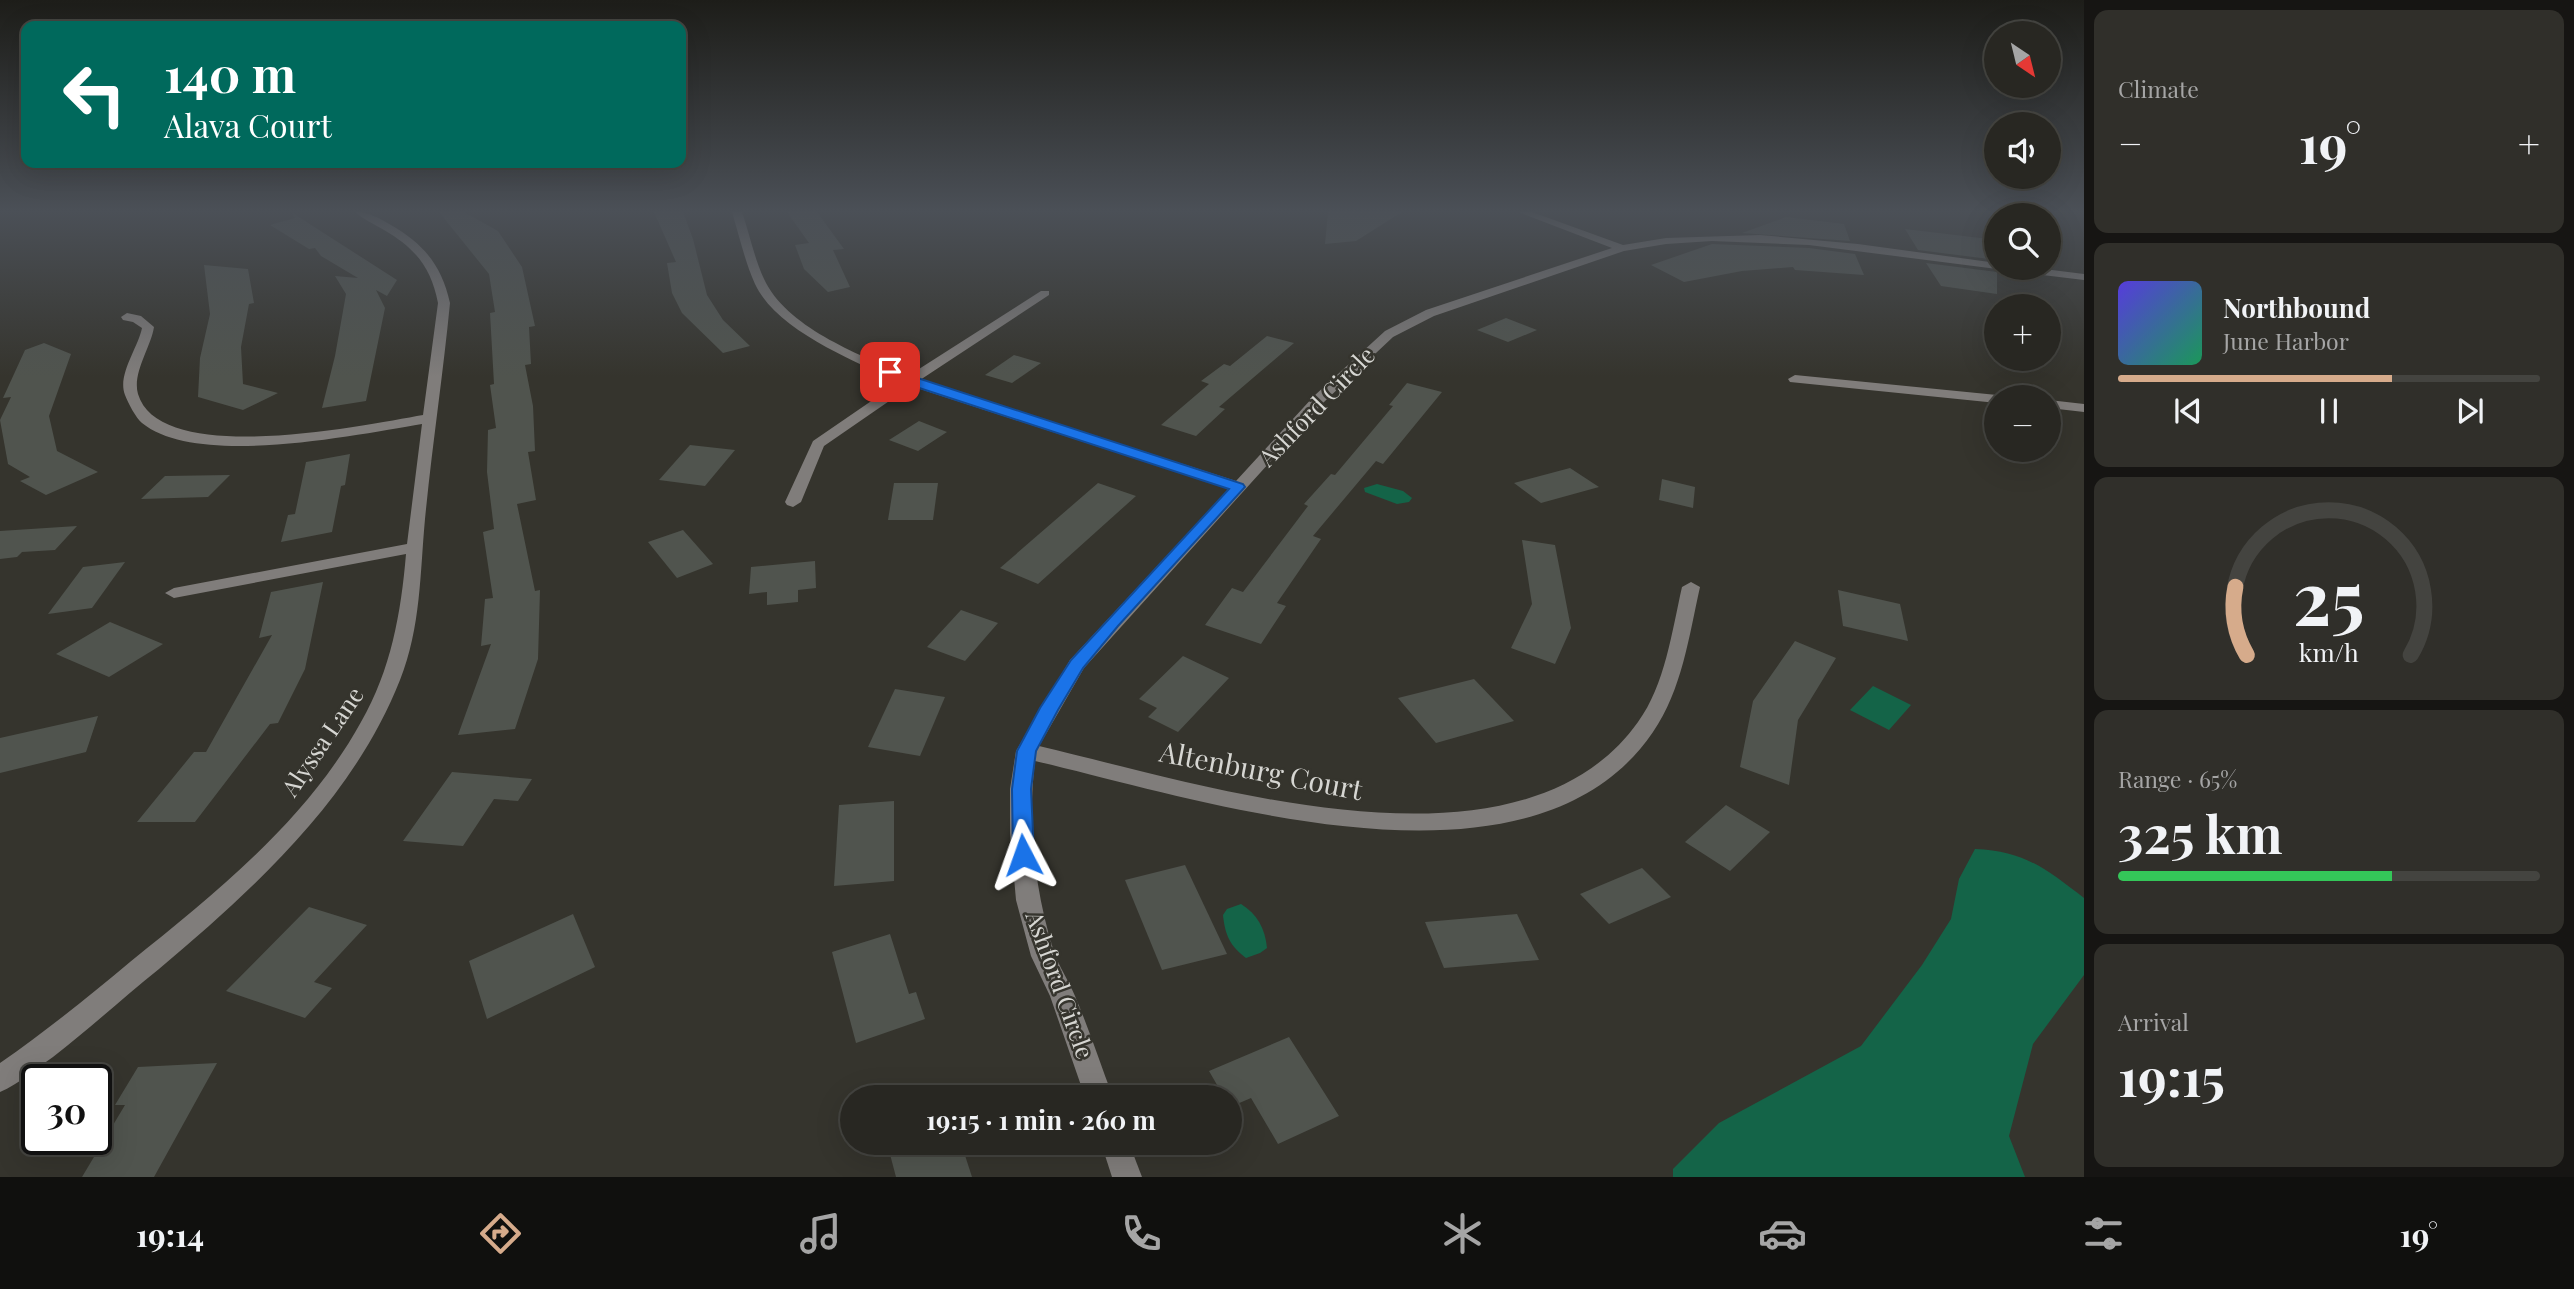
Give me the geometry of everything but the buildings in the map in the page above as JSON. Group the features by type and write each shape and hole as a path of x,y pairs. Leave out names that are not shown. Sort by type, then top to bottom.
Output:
{"street":[{"name":"Alyssa Lane","path":"0,1079 104,1000 268,856 325,790 371,724 391,680 410,613 444,303 441,286 430,267"},
{"path":"755,267 761,285 781,310 832,346 908,381 1238,487"},
{"name":"Ashford Circle","path":"1095,1085 1062,995 1043,956 1028,900 1021,832 1021,789 1026,751 1077,664 1319,399 1389,334 1430,313 1566,267"},
{"path":"2061,274 2084,277"},
{"path":"793,502 818,444 908,381 1045,293"},
{"path":"127,317 137,319 148,327 131,382 130,393 136,408 149,422 174,434 217,441 297,439 430,418"},
{"path":"1795,379 1984,398"},
{"path":"2061,405 2084,408"},
{"path":"174,593 416,547"},
{"name":"Altenburg Court","path":"1026,751 1290,812 1334,818 1425,824 1506,813 1553,800 1573,791 1626,753 1647,726 1675,658 1691,587"},
{"path":"1119,1155 1127,1177"}],"shaded area":[{"path":"1377,484 1403,491 1412,498 1409,502 1397,504 1365,492 1364,488"},
{"path":"1873,686 1911,705 1889,730 1850,710"},
{"path":"1975,849 2008,853 2034,863 2084,898 2084,975 2033,1044 2009,1136 2025,1177 1673,1177 1673,1169 1719,1123 1861,1046 1922,965 1951,919 1959,879"},
{"path":"1241,904 1252,912 1259,922 1267,948 1246,958 1229,940 1223,915 1227,909"}],"route":[{"path":"890,372 908,381 1238,487 1077,664 1049,708 1026,751 1021,789 1023,855"}]}
